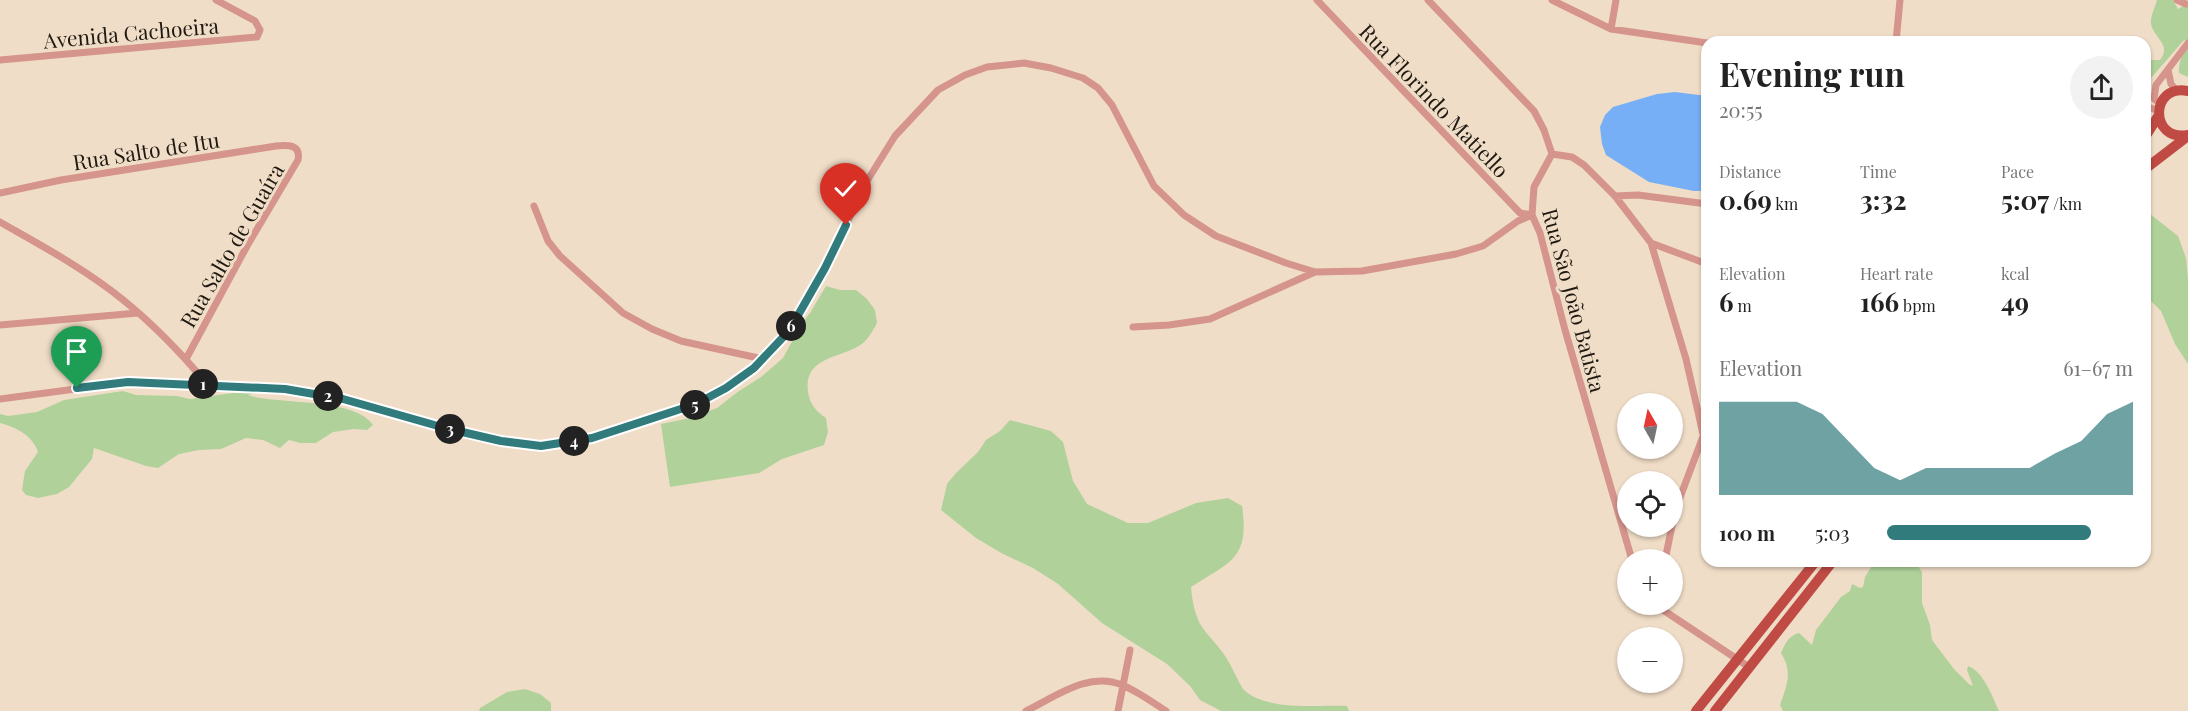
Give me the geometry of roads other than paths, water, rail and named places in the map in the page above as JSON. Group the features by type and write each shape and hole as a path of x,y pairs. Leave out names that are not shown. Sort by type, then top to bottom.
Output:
{"main road":[{"path":"2151,125 2170,93 2184,89"},
{"path":"2159,110 2166,130 2173,135 2188,136"},
{"path":"2151,164 2188,136"},
{"path":"1696,711 1735,659 1811,567"},
{"path":"1715,711 1828,567"}],"street":[{"name":"Avenida Cachoeira","path":"0,60 245,40 257,37 260,30 255,21 216,0"},
{"name":"Rua Florindo Matiello","path":"1317,0 1520,213 1532,215"},
{"path":"1428,0 1534,111 1544,130 1552,154 1572,157 1584,165 1615,196 1651,243 1686,359 1701,425"},
{"path":"1552,0 1611,29 1701,42"},
{"path":"1611,29 1616,0"},
{"path":"1897,36 1900,0"},
{"path":"2177,0 2187,4"},
{"path":"2159,110 2154,99 2154,90 2188,44"},
{"path":"0,399 128,382 285,389 343,399 445,428 501,441 541,446 592,438 696,404 726,388 763,359 789,331 825,268 867,182 895,136 938,90 965,75 987,67 1024,63 1051,68 1083,78 1098,87 1112,105 1154,186 1184,215 1216,236 1315,272 1362,271 1456,254 1483,246 1518,221 1532,215"},
{"path":"2168,70 2170,84 2184,89"},
{"path":"2151,108 2159,110"},
{"name":"Rua Salto de Itu","path":"0,194 61,180 276,146 289,145 296,148"},
{"name":"Rua Salto de Guaíra","path":"186,358 247,246 298,160 299,153 296,148"},
{"name":"Rua São João Batista","path":"1552,154 1534,187 1532,215 1540,233 1568,341 1629,549"},
{"path":"1615,196 1638,195 1701,203"},
{"path":"534,206 548,241 560,256 623,313 652,329 681,341 763,359"},
{"path":"0,222 50,250 102,284 186,358 207,384"},
{"path":"1651,243 1701,262"},
{"path":"1133,327 1210,319 1315,272"},
{"path":"0,325 138,314"},
{"path":"1683,489 1701,440"},
{"path":"1670,615 1749,667"},
{"path":"1118,711 1130,650"},
{"path":"1026,711 1037,708 1075,686 1089,682 1111,681 1123,685 1166,711"}],"water":[{"path":"1675,92 1701,95 1701,191 1649,182 1606,155 1600,127 1605,115 1613,107 1657,94"}]}
